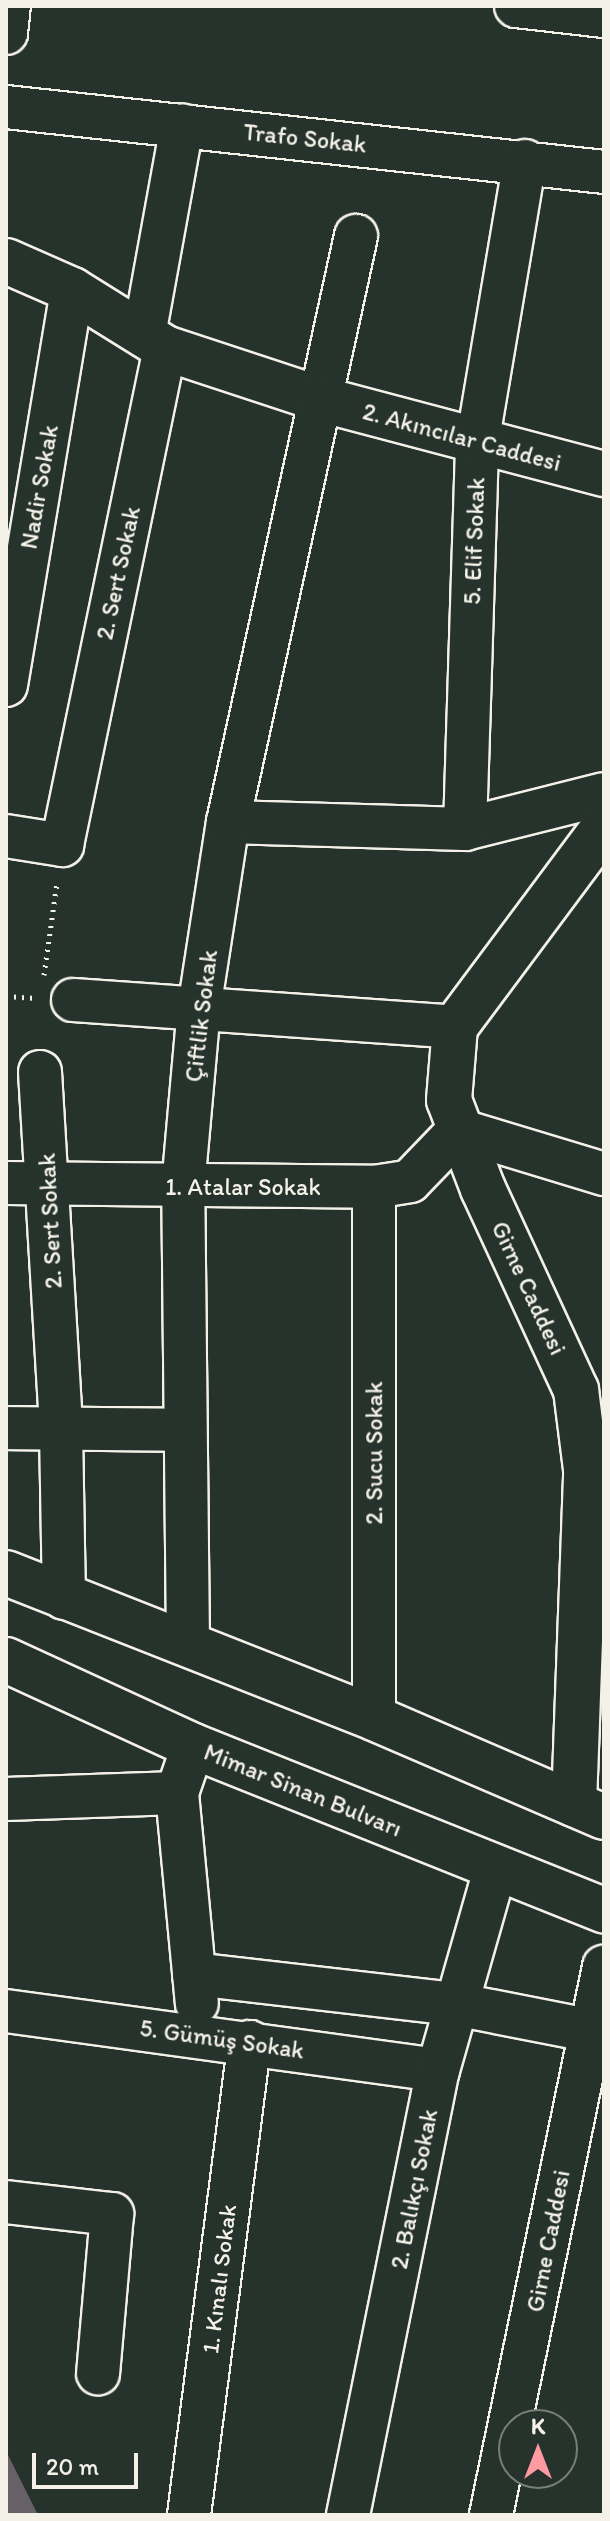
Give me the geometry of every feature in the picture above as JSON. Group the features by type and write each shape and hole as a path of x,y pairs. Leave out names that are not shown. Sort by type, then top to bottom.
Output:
{"main road":[{"name":"2. Akıncılar Caddesi","path":"6,261 72,290 155,342 320,399 477,444 604,474"},
{"path":"455,1027 604,827"},
{"name":"Girne Caddesi","path":"455,1027 449,1100 459,1130 590,1391 586,1469 589,1810"},
{"path":"6,1573 374,1718 589,1810"},
{"name":"Mimar Sinan Bulvarı","path":"6,1660 193,1746 604,1910"}],"street":[{"path":"6,33 9,6"},
{"path":"516,6 604,16"},
{"name":"Trafo Sokak","path":"6,107 604,172"},
{"name":"2. Sert Sokak","path":"62,845 155,342 182,125"},
{"name":"5. Elif Sokak","path":"465,829 477,444 525,161"},
{"path":"320,399 356,236"},
{"name":"Nadir Sokak","path":"6,685 72,290"},
{"name":"Çiftlik Sokak","path":"188,1644 183,1187 199,1009 228,822 320,399"},
{"path":"228,822 465,829 604,794"},
{"path":"6,836 62,845"},
{"path":"57,1007 199,1009 455,1027"},
{"name":"2. Sert Sokak","path":"40,1072 49,1184 61,1429 64,1598"},
{"path":"459,1130 604,1174"},
{"name":"1. Atalar Sokak","path":"6,1183 374,1187 410,1181 459,1130"},
{"name":"2. Sucu Sokak","path":"374,1187 374,1718"},
{"path":"6,1428 185,1430"},
{"path":"193,1746 177,1793 202,2036"},
{"path":"6,1799 177,1793"},
{"name":"2. Balıkçı Sokak","path":"348,2515 438,2070 496,1867"},
{"name":"Girne Caddesi","path":"491,2515 588,2030 604,1967"},
{"path":"194,1974 455,2004 588,2030"},
{"name":"5. Gümüş Sokak","path":"6,2011 438,2070"},
{"name":"1. Kınalı Sokak","path":"189,2515 250,2042"},
{"path":"6,2202 112,2214 98,2373"}],"path":[{"path":"57,1007 62,845"}],"building":[{"path":"6,2451 38,2515 6,2515"}]}
